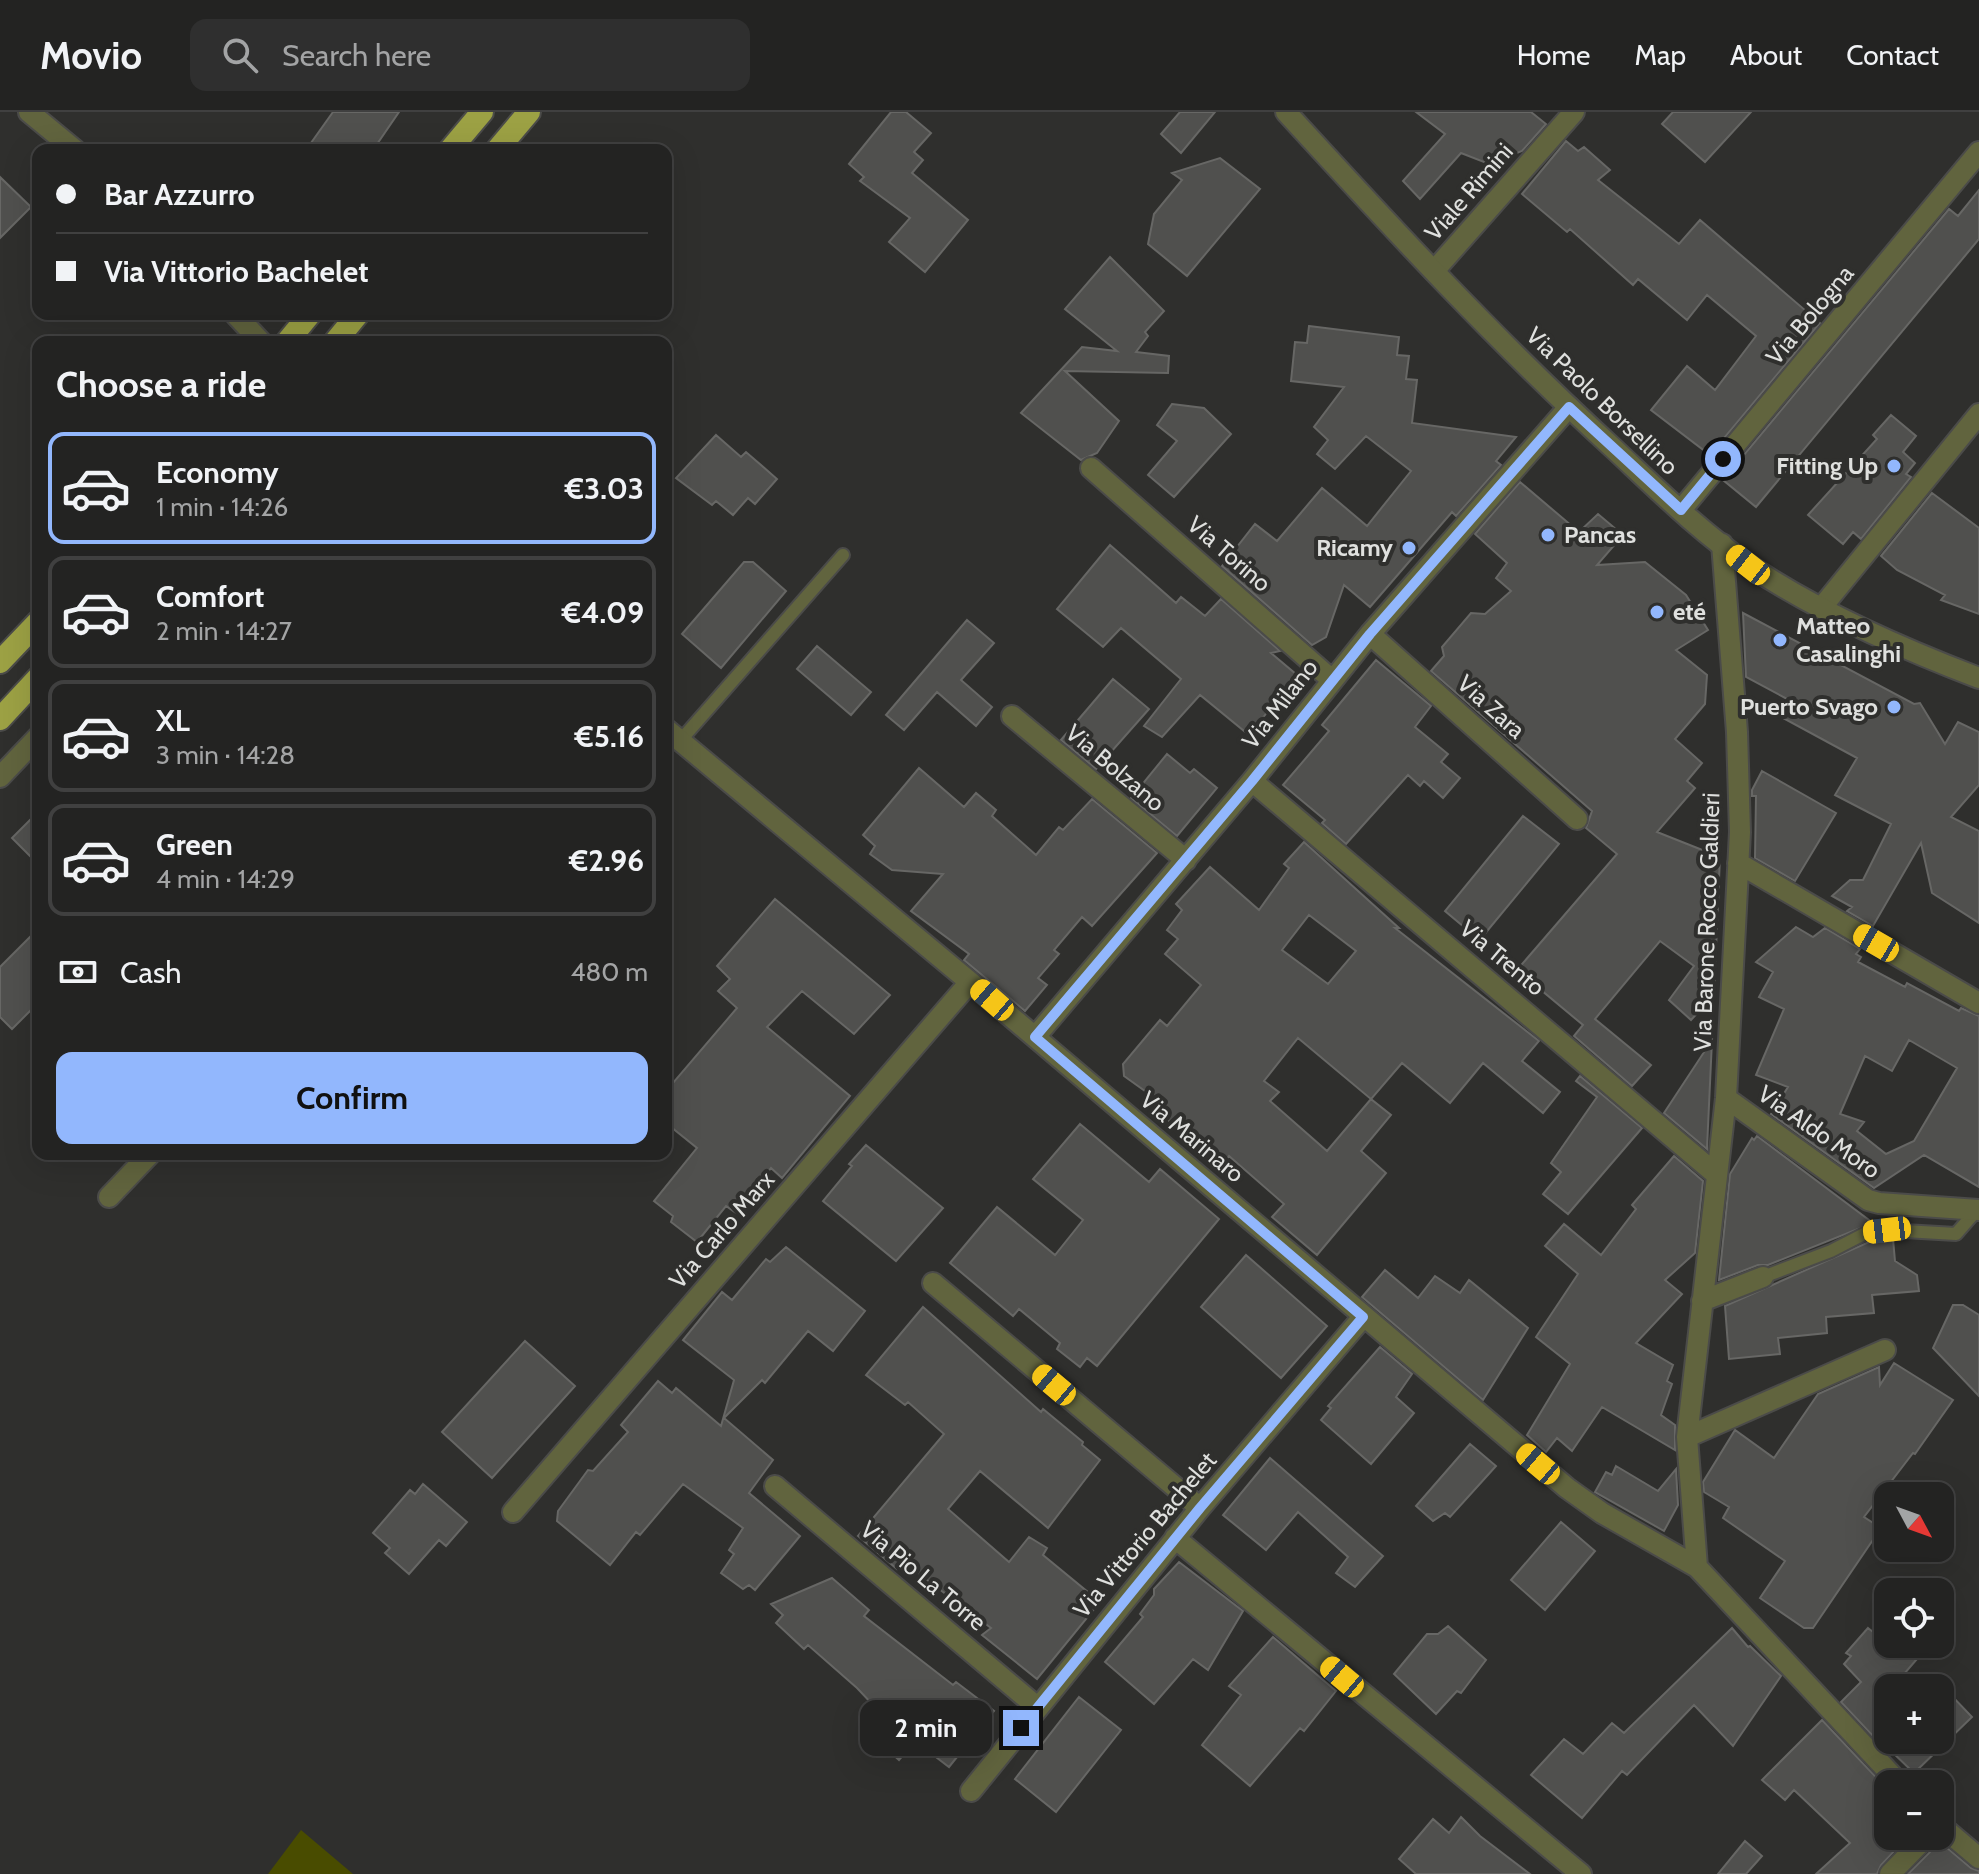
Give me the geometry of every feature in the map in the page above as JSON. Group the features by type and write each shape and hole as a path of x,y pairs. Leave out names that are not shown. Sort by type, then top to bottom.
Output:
{"highway":[{"path":"455,144 482,112"},
{"path":"502,144 529,112"},
{"path":"292,336 305,320"},
{"path":"340,336 353,320"},
{"path":"0,662 32,628"},
{"path":"0,719 32,684"}],"street":[{"path":"29,112 68,144"},
{"name":"Via Paolo Borsellino","path":"1286,112 1434,271 1569,407 1722,544 1785,588 1979,678"},
{"name":"Viale Rimini","path":"1434,271 1574,112"},
{"name":"Via Bologna","path":"1681,510 1979,152"},
{"path":"241,320 255,336"},
{"name":"Via Milano","path":"1035,1037 1252,781 1370,634 1569,407"},
{"path":"1822,607 1979,414"},
{"name":"Via Torino","path":"1091,468 1332,680"},
{"name":"Via Barone Rocco Galdieri","path":"1697,1567 1687,1437 1726,1098 1738,863 1737,732 1722,544"},
{"name":"Via Zara","path":"1370,634 1577,819"},
{"name":"Via Bolzano","path":"1012,716 1186,860"},
{"name":"Via Marinaro","path":"673,735 970,982 1567,1488 1602,1513 1697,1567"},
{"path":"0,777 32,743"},
{"name":"Via Trento","path":"1252,781 1717,1175"},
{"path":"1738,863 1979,1003"},
{"name":"Via Carlo Marx","path":"513,1512 970,982"},
{"name":"Via Aldo Moro","path":"1726,1098 1868,1200 1978,1209"},
{"path":"109,1197 144,1160"},
{"path":"1702,1301 1763,1277"},
{"path":"933,1283 1200,1508"},
{"name":"Via Vittorio Bachelet","path":"971,1791 1175,1538 1363,1317"},
{"path":"1687,1437 1885,1350"},
{"name":"Via Pio La Torre","path":"775,1486 1037,1707"},
{"path":"1175,1538 1581,1874"},
{"path":"1697,1567 1887,1770"},
{"path":"1954,1837 1979,1858"},
{"path":"1890,1874 1913,1850"}],"lane":[{"path":"673,735 843,555"},
{"path":"1763,1277 1831,1251 1866,1233 1887,1230 1956,1234 1978,1209"}],"shaded area":[{"path":"301,1830 353,1874 268,1874"}],"building":[{"path":"333,112 399,112 377,144 310,144"},
{"path":"891,112 906,112 931,133 914,152 923,160 912,173 968,220 925,272 889,242 910,218 860,181 864,177 849,164"},
{"path":"1180,112 1215,112 1181,153 1161,134"},
{"path":"1416,112 1531,112 1546,124 1522,151 1489,164 1461,153 1420,199 1403,181 1445,134"},
{"path":"1673,112 1751,112 1705,162 1662,124"},
{"path":"1566,141 1578,151 1584,147 1610,170 1598,180 1679,244 1700,220 1820,323 1710,455 1651,410 1687,366 1715,390 1756,336 1707,295 1687,320 1638,279 1633,285 1570,229 1567,232 1522,194"},
{"path":"1220,158 1260,189 1187,276 1148,244 1154,214 1182,180 1172,173"},
{"path":"0,177 31,207 0,238"},
{"path":"1979,190 1979,239 1756,507 1723,480 1949,209 1958,216"},
{"path":"1110,257 1164,311 1145,332 1148,336 1136,352 1169,356 1168,373 1065,371 1119,421 1097,453 1081,460 1021,413 1082,347 1117,351 1065,309"},
{"path":"1309,326 1399,337 1397,355 1409,356 1406,379 1417,380 1412,423 1516,437 1496,461 1501,465 1456,516 1452,512 1370,607 1344,585 1326,637 1312,645 1222,566 1255,524 1277,541 1322,488 1367,526 1411,471 1366,436 1335,469 1317,454 1328,440 1314,427 1344,387 1291,381 1295,342 1307,343"},
{"path":"1172,404 1204,408 1231,434 1174,497 1148,475 1177,441 1157,425"},
{"path":"1891,415 1916,436 1903,452 1915,463 1906,474 1911,477 1861,539 1853,532 1843,544 1808,515 1877,439 1873,435"},
{"path":"716,435 741,457 746,452 777,479 755,504 748,498 733,515 716,501 712,505 676,478"},
{"path":"1520,482 1579,532 1598,514 1623,535 1597,565 1645,562 1686,595 1708,630 1676,650 1707,675 1705,704 1675,739 1702,763 1687,781 1695,788 1657,832 1720,857 1714,995 1691,1020 1669,1000 1694,966 1660,941 1595,1019 1651,1065 1632,1086 1574,1036 1583,1025 1517,970 1617,854 1586,828 1592,811 1431,671 1444,656 1442,647 1471,613 1485,614 1511,591 1496,578 1507,563 1475,534"},
{"path":"1932,493 1979,528 1979,614 1941,600 1945,595 1897,570 1881,556"},
{"path":"1110,545 1176,603 1181,597 1205,616 1221,599 1280,651 1271,653 1297,675 1249,735 1200,695 1162,737 1144,726 1181,679 1121,628 1103,647 1057,609"},
{"path":"744,562 753,562 786,591 721,668 682,634"},
{"path":"1743,613 1914,704 1920,703 1945,744 1958,722 1979,732 1979,785 1951,817 1979,831 1979,923 1932,893 1921,843 1873,926 1847,911 1852,907 1832,896 1850,880 1863,880 1891,824 1835,795 1857,758 1783,718 1789,700 1746,677"},
{"path":"967,620 994,643 961,680 992,707 976,726 937,692 904,730 886,715"},
{"path":"817,646 871,692 851,715 797,669"},
{"path":"1376,660 1431,706 1415,727 1448,754 1441,762 1460,778 1443,798 1424,781 1420,786 1408,775 1346,844 1322,823 1325,820 1283,785 1329,731 1322,725"},
{"path":"1113,679 1149,709 1096,769 1061,740"},
{"path":"1167,754 1190,773 1194,769 1217,788 1177,836 1131,798"},
{"path":"919,768 964,807 976,793 996,810 992,816 1036,855 1059,827 1063,830 1092,799 1157,853 1092,926 1082,917 1054,950 1059,954 1038,978 1047,985 1025,1011 964,960 969,954 911,911 943,874 892,870 870,854 875,846 863,835"},
{"path":"1762,771 1836,813 1795,881 1755,858 1756,796 1752,796 1752,790"},
{"path":"1523,816 1559,844 1483,936 1472,927 1464,927 1445,911"},
{"path":"32,818 32,858 12,838"},
{"path":"1304,842 1399,928 1395,928 1539,1041 1522,1061 1560,1092 1543,1113 1483,1063 1450,1103 1402,1063 1371,1099 1391,1115 1361,1151 1386,1173 1317,1255 1272,1217 1284,1204 1229,1156 1226,1160 1212,1149 1208,1151 1157,1112 1163,1104 1124,1076 1123,1064 1160,1020 1167,1026 1201,985 1165,954 1178,939 1167,930 1182,910 1176,904 1210,867 1259,910 1289,868 1284,864","holes":["1309,915 1356,951 1328,984 1282,950","1298,1038 1371,1099 1327,1151 1270,1101 1279,1092 1264,1081"]},
{"path":"775,899 890,995 854,1034 802,991 767,1027 850,1096 782,1178 771,1168 736,1213 726,1206 697,1242 671,1222 673,1216 654,1201 697,1148 672,1128 672,1084 737,1008 718,991 730,979 717,966"},
{"path":"1796,927 1813,937 1825,928 1860,949 1856,954 1861,957 1858,962 1905,987 1907,983 1959,1011 1961,1008 1979,1016 1979,1187 1924,1155 1874,1188 1771,1114 1788,1087 1756,1075 1784,1009 1759,997 1773,972 1756,962","holes":["1909,1040 1957,1068 1914,1141 1886,1154 1857,1131 1864,1122 1840,1114 1865,1056 1892,1071"]},
{"path":"32,935 32,1009 12,1029 0,1017 0,967"},
{"path":"1712,1040 1707,1148 1707,1149 1664,1113"},
{"path":"1580,1076 1642,1128 1568,1214 1543,1194 1561,1172 1551,1163 1597,1097 1576,1081"},
{"path":"1080,1124 1149,1182 1160,1169 1219,1219 1097,1366 1087,1358 1080,1367 1057,1349 1060,1343 1019,1309 1013,1316 950,1263 997,1207 1055,1255 1083,1220 1033,1179"},
{"path":"1757,1136 1873,1223 1768,1265 1758,1265 1719,1280 1730,1174 1752,1138 1754,1140"},
{"path":"866,1145 943,1208 896,1261 823,1201"},
{"path":"1674,1156 1703,1181 1695,1253 1665,1280 1682,1294 1636,1343 1673,1365 1667,1381 1672,1384 1661,1415 1675,1425 1675,1450 1602,1407 1572,1451 1557,1438 1546,1452 1527,1435 1570,1364 1536,1337 1578,1274 1545,1246 1564,1224 1601,1255 1636,1209 1632,1205"},
{"path":"1893,1239 1895,1261 1917,1275 1919,1291 1872,1295 1874,1313 1826,1317 1827,1333 1778,1338 1780,1354 1729,1359 1725,1306 1869,1242"},
{"path":"786,1247 865,1311 833,1351 808,1331 765,1383 762,1380 724,1418 773,1460 749,1493 800,1536 755,1590 749,1585 743,1589 721,1573 734,1554 729,1550 743,1528 683,1484 640,1535 636,1532 610,1565 557,1521 558,1511 588,1470 593,1471 628,1432 621,1425 658,1381 672,1393 676,1388 721,1426 734,1380 683,1340 722,1292 732,1300 766,1259 770,1262"},
{"path":"1246,1255 1327,1326 1281,1378 1201,1307"},
{"path":"1385,1270 1418,1298 1435,1276 1460,1293 1469,1280 1528,1328 1483,1400 1362,1297"},
{"path":"1953,1305 1963,1305 1979,1315 1979,1396 1933,1348"},
{"path":"923,1307 1041,1412 1043,1409 1083,1442 1082,1445 1100,1460 1048,1528 980,1471 948,1509 1009,1562 1029,1537 1047,1548 1043,1555 1100,1602 1037,1679 982,1635 991,1628 903,1562 897,1569 858,1536 944,1434 908,1402 905,1405 866,1375"},
{"path":"525,1341 575,1386 492,1478 442,1432"},
{"path":"1380,1347 1412,1374 1396,1397 1414,1413 1371,1464 1321,1420 1331,1408 1328,1406"},
{"path":"1894,1363 1953,1400 1891,1482 1874,1482 1874,1504 1864,1517 1874,1523 1874,1538 1813,1628 1804,1628 1760,1598 1785,1561 1723,1518 1729,1507 1704,1492 1703,1482 1735,1430 1774,1458 1818,1394 1879,1367 1880,1385"},
{"path":"1470,1444 1496,1466 1450,1517 1445,1513 1433,1521 1416,1506"},
{"path":"1270,1458 1383,1556 1355,1587 1336,1573 1348,1557 1298,1512 1266,1550 1223,1515"},
{"path":"1616,1466 1658,1491 1676,1469 1678,1505 1664,1531 1595,1492 1606,1472 1612,1475"},
{"path":"423,1484 467,1522 446,1546 439,1540 409,1574 385,1553 390,1548 373,1533 410,1490 415,1494"},
{"path":"1561,1522 1595,1551 1545,1610 1511,1580"},
{"path":"1179,1562 1243,1611 1208,1670 1193,1659 1154,1704 1105,1662 1143,1617 1140,1614 1154,1595 1154,1589"},
{"path":"832,1578 869,1610 864,1616 953,1685 956,1682 994,1711 949,1767 915,1741 899,1760 878,1741 892,1725 857,1688 808,1645 804,1649 776,1623 783,1615 771,1604"},
{"path":"1448,1626 1486,1660 1461,1693 1457,1691 1436,1714 1394,1674 1427,1634 1438,1634"},
{"path":"1732,1628 1781,1676 1733,1746 1694,1705 1627,1775 1622,1771 1582,1818 1531,1775 1564,1739 1583,1754 1612,1723 1624,1733"},
{"path":"1868,1628 1874,1633 1874,1658 1917,1659 1904,1674 1874,1674 1874,1737 1841,1702 1861,1682 1844,1664 1851,1656 1846,1653"},
{"path":"1273,1637 1336,1691 1304,1731 1300,1728 1250,1786 1202,1745 1241,1695 1229,1686"},
{"path":"1079,1697 1121,1730 1056,1812 1015,1779"},
{"path":"1954,1698 1972,1717 1954,1734"},
{"path":"1822,1720 1874,1775 1874,1850 1895,1850 1877,1874 1816,1874 1850,1843 1794,1790 1785,1800 1762,1780"},
{"path":"1894,1754 1934,1754 1917,1770 1911,1770"},
{"path":"1461,1817 1480,1836 1530,1874 1416,1874 1399,1859 1433,1819 1449,1833"},
{"path":"1745,1841 1762,1856 1746,1874 1718,1874"},
{"path":"1932,1850 1950,1850 1979,1871 1979,1874 1908,1874"}],"place":[{"name":"Fitting Up","path":"1894,466"},
{"name":"Pancas","path":"1548,535"},
{"name":"Ricamy","path":"1409,548"},
{"name":"eté","path":"1657,612"},
{"name":"Matteo Casalinghi","path":"1780,640"},
{"name":"Puerto Svago","path":"1894,707"}],"route":[{"path":"1021,1728 1200,1508 1363,1317 1035,1037 1252,781 1370,634 1569,407 1681,510 1723,459"}]}
